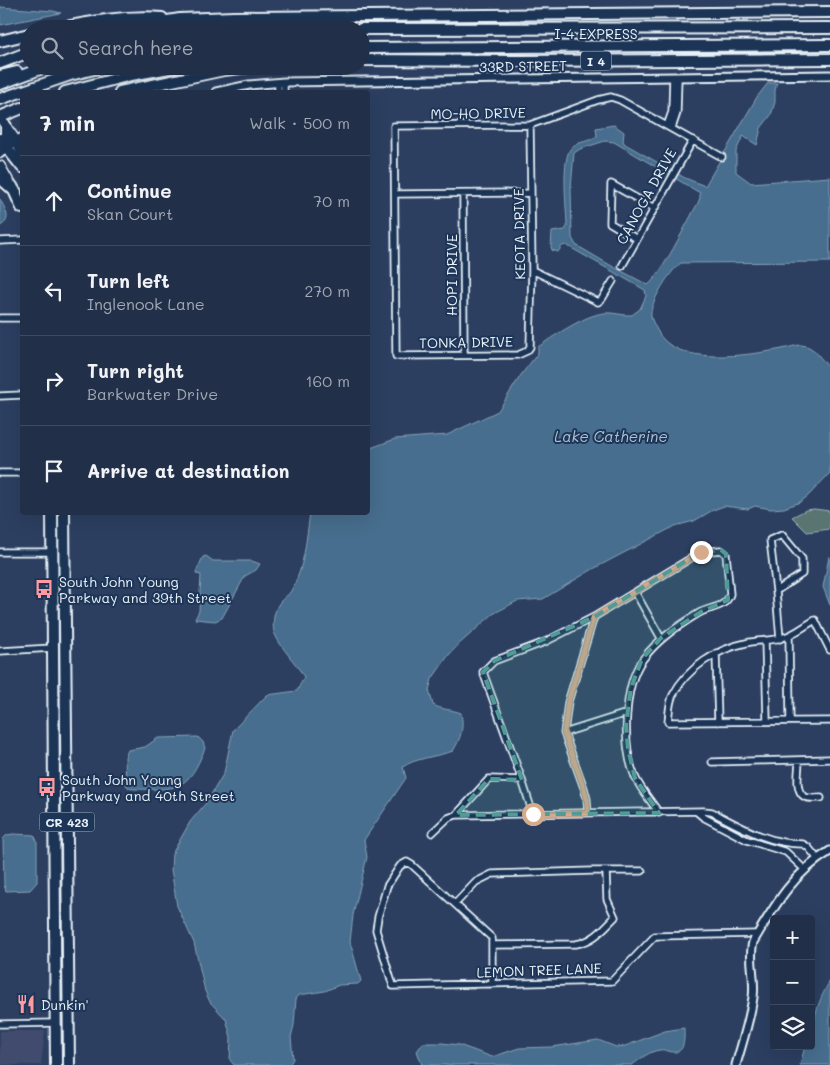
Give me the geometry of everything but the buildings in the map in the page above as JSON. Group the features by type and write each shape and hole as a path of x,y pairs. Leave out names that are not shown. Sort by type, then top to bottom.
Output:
{"highway":[{"path":"174,20 234,17 830,12"},
{"path":"106,20 146,16 180,19"},
{"name":"I-4 EXPRESS","path":"370,29 830,28"},
{"path":"0,40 20,36"},
{"name":"I-4 EXPRESS","path":"370,48 830,45"},
{"path":"0,62 20,55"},
{"name":"I 4","path":"370,60 830,59"},
{"path":"0,76 20,71"},
{"path":"0,84 24,75"},
{"path":"26,90 70,75"},
{"path":"73,90 131,75"},
{"path":"129,90 200,75"},
{"path":"2,98 20,92"},
{"path":"1,145 7,132 2,120 19,109"},
{"path":"1,145 20,141"},
{"path":"1,145 20,165"},
{"path":"4,179 16,192 20,203"},
{"name":"CR 423","path":"52,515 56,1065"},
{"name":"CR 423","path":"64,515 69,1061"},
{"path":"52,552 59,566 64,586"},
{"path":"56,1023 62,1032 69,1061"}],"main road":[{"path":"2,120 20,141"},
{"path":"0,166 4,179"}],"street":[{"name":"33RD STREET","path":"225,90 249,85 281,82 830,75"},
{"path":"670,127 676,77"},
{"path":"279,90 281,82"},
{"path":"281,82 283,90"},
{"name":"MO-HO DRIVE","path":"395,194 394,126 530,125 610,97 620,100 722,157"},
{"name":"KEOTA DRIVE","path":"530,125 531,343"},
{"name":"CANOGA DRIVE","path":"622,266 693,140"},
{"path":"637,239 610,223 611,184 654,208"},
{"path":"395,194 530,193"},
{"name":"TONKA DRIVE","path":"395,194 396,356 518,354 527,351 531,343"},
{"name":"HOPI DRIVE","path":"463,194 464,355"},
{"path":"0,241 20,240"},
{"path":"532,270 598,302 602,299 613,281"},
{"path":"0,318 20,318"},
{"path":"0,396 20,395"},
{"path":"0,473 20,473"},
{"path":"776,591 802,574 802,558 782,535 770,540 780,639"},
{"path":"533,814 483,672 494,661 545,642 594,617 701,552 720,550 726,554 730,594 728,600 724,604 701,612 661,638 642,659 631,688 627,713 626,740 635,778 658,813"},
{"path":"0,552 52,552"},
{"path":"635,592 661,638"},
{"path":"588,813 584,788 564,733 568,702 594,617"},
{"path":"830,650 815,620 789,636 780,639 744,643 716,653 686,676 672,697 668,722 830,721"},
{"path":"789,636 790,721"},
{"path":"765,640 767,721"},
{"path":"0,651 53,648"},
{"path":"716,653 718,722"},
{"path":"564,733 627,713"},
{"path":"712,762 830,759"},
{"path":"799,760 798,787 801,794 807,798 821,798"},
{"path":"456,815 489,779 522,780"},
{"path":"697,812 747,840 786,852 804,870"},
{"path":"432,833 448,818 456,815 712,812 756,835 770,840 803,844 817,858"},
{"path":"736,1065 754,997 751,950 753,942 777,900 796,877 817,858 830,851"},
{"name":"LEMON TREE LANE","path":"456,903 407,862 400,866 387,886 376,930 392,986 612,980 655,936 758,934"},
{"path":"492,945 576,944 587,942 595,937 615,917 607,899 606,871"},
{"path":"492,984 492,938 456,903 476,882 492,874 642,871"},
{"path":"0,1024 56,1023"}],"highlighted area":[{"path":"721,550 726,554 728,600 701,612 661,638 642,659 631,688 626,725 628,749 635,778 659,813 456,815 489,779 522,780 483,672 494,661 594,617 701,552"}],"shaded area":[{"path":"0,1031 45,1031 41,1065 0,1065"}],"green space":[{"path":"806,510 830,511 830,529 807,532 792,517"}],"water":[{"path":"0,7 61,13 20,20 0,25"},
{"name":"Lake Catherine","path":"768,83 777,83 775,102 771,115 761,128 757,145 743,136 736,151 736,172 751,183 830,177 830,262 681,263 667,278 658,292 652,306 651,316 657,330 666,342 679,350 695,354 732,356 784,349 796,345 806,346 814,351 830,368 830,473 808,496 800,502 784,508 771,509 755,506 748,509 724,506 694,521 675,526 593,569 543,599 517,601 493,614 458,645 432,679 429,690 433,705 461,713 462,728 458,742 453,751 419,760 403,767 406,778 364,840 367,857 353,915 350,942 361,981 358,984 339,985 325,991 299,995 296,999 291,1037 293,1059 289,1065 234,1065 230,1060 231,1037 226,1019 210,1002 205,991 194,943 177,906 171,869 172,854 190,822 206,803 224,773 233,730 267,695 297,691 304,677 277,638 273,625 278,605 291,591 296,582 304,553 310,515 370,515 370,448 395,439 447,435 498,411 521,375 538,353 538,347 570,326 597,314 632,315 640,309 646,296 645,290 566,245 562,246 558,252 552,250 552,232 565,230 567,227 565,172 568,153 572,147 597,136 596,128 614,125 624,132 623,141 625,144 685,178 705,186 757,97","holes":["605,141 614,142 700,193 698,203 674,247 660,271 648,285 576,245 572,238 571,188 574,153 580,149"]},
{"path":"0,199 6,210 7,217 4,224 0,226"},
{"path":"206,556 213,561 252,561 260,564 256,570 245,576 222,618 215,621 195,619 199,611 201,575 196,574 196,572 203,557"},
{"path":"830,557 830,605 823,587"},
{"path":"198,737 203,742 205,748 193,773 179,785 161,789 134,789 126,785 125,757 128,750 145,747 158,738"},
{"path":"7,835 34,835 37,841 37,882 30,890 6,891 4,885 3,839"},
{"path":"830,981 830,1065 800,1065 804,1050 815,1050 815,1016"},
{"path":"684,1028 683,1044 680,1050 677,1052 663,1050 652,1052 632,1065 422,1065 417,1051 423,1043 459,1045 492,1057 519,1048 552,1047 598,1040 616,1047 625,1046 665,1031"}],"place":[{"name":"South John Young Parkway and 39th Street","path":"44,589"},
{"name":"South John Young Parkway and 40th Street","path":"47,787"},
{"name":"Dunkin'","path":"26,1004"}],"route":[{"path":"533,814 588,813 584,788 564,733 568,702 594,617 701,552"}]}
